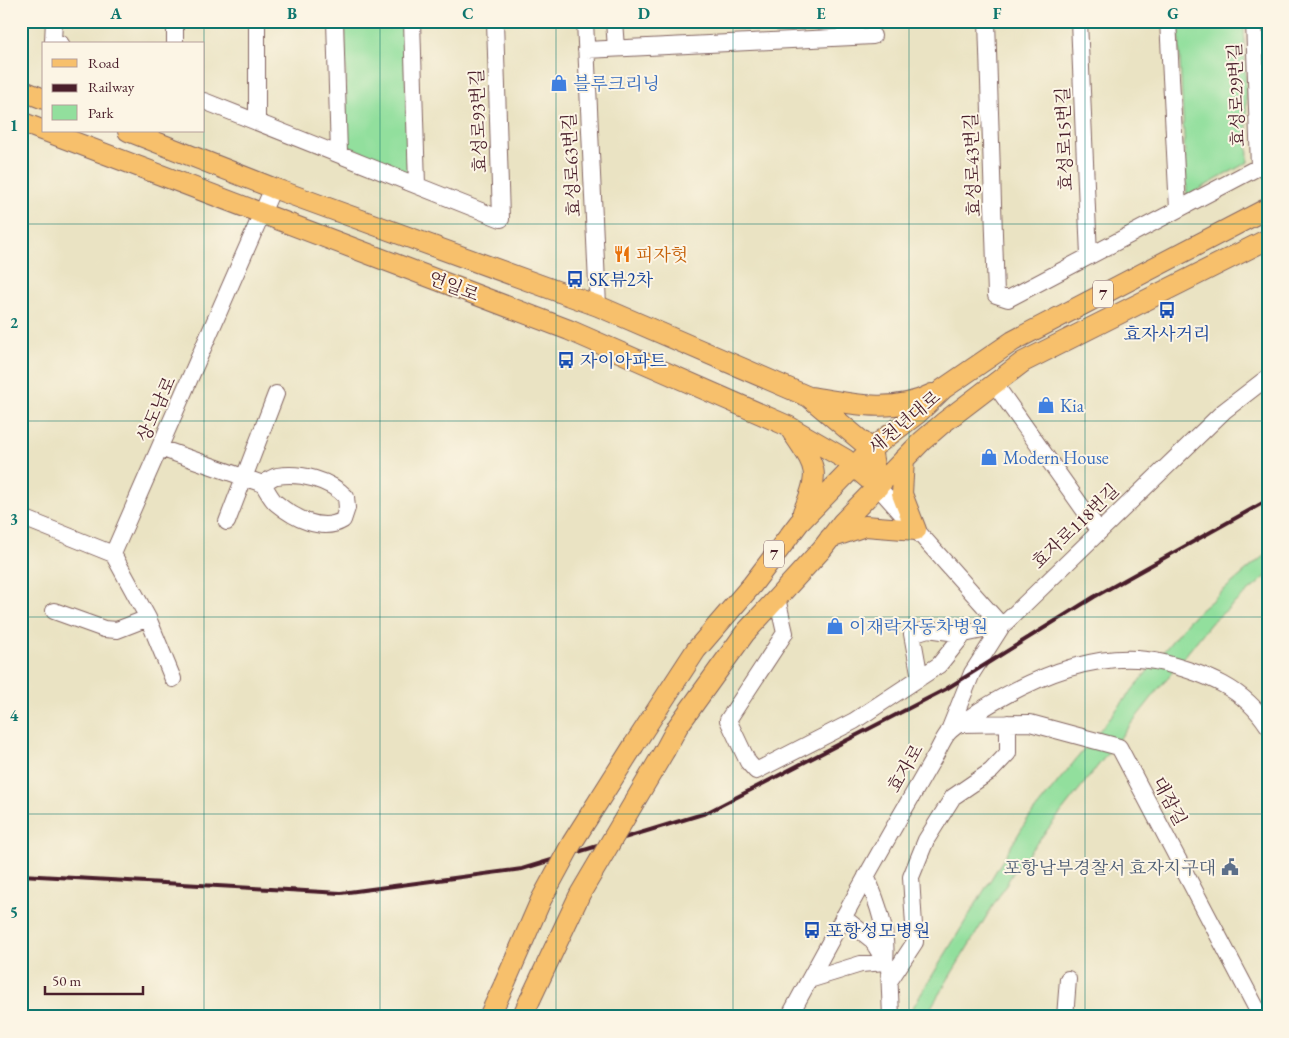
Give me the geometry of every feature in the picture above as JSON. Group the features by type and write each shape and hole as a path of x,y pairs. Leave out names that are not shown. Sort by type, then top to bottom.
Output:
{"main road":[{"path":"21,90 42,98"},
{"name":"연일로","path":"21,122 42,130"},
{"name":"연일로","path":"47,132 569,330 788,426 852,466 878,488"},
{"name":"연일로","path":"131,132 273,188 598,306 809,397 871,449"},
{"name":"새천년대로","path":"489,1017 541,900 572,843 696,650 752,585 799,523 852,466 917,414 943,389 1013,341 1268,208"},
{"name":"새천년대로","path":"526,1008 580,894 678,726 745,633 842,523 878,488 904,458 943,423 1022,362 1268,239"},
{"path":"809,397 858,406 885,406 918,402 943,389"},
{"path":"788,426 811,460 816,480 799,523"},
{"path":"871,449 878,488"},
{"path":"830,538 865,526 916,530 902,494 904,458"}],"street":[{"path":"54,21 54,41 56,42"},
{"path":"175,21 175,42"},
{"path":"257,21 257,122"},
{"path":"335,21 339,154"},
{"path":"205,101 417,185 412,21"},
{"name":"효성로93번길","path":"417,185 501,219 494,21"},
{"name":"효성로63번길","path":"585,21 598,306"},
{"path":"614,21 616,48"},
{"name":"효성로43번길","path":"987,21 996,295 1008,298 1089,256"},
{"name":"효성로15번길","path":"1079,21 1089,256"},
{"path":"1168,21 1178,209"},
{"name":"효성로29번길","path":"1254,21 1263,165"},
{"path":"586,50 841,29 873,36"},
{"path":"1089,256 1263,165"},
{"name":"상도남로","path":"113,554 264,213 273,188"},
{"name":"효자로118번길","path":"955,728 972,673 1002,626 1224,411 1268,377"},
{"path":"994,383 1098,531"},
{"path":"227,522 276,394"},
{"path":"160,448 263,484 276,503 304,520 323,527 335,525 343,520 347,508 346,497 330,483 304,477 275,476 263,484"},
{"path":"878,488 1002,626 964,634 928,629 912,634 920,678"},
{"path":"21,517 113,554 148,618 173,680"},
{"path":"777,598 785,633 728,720 748,762 756,771 854,721 940,665 964,634"},
{"path":"54,611 104,629 117,630 148,618"},
{"name":"효자로","path":"789,1017 866,876 955,728 1002,697 1041,678 1062,671 1100,660 1128,657 1152,660 1200,672 1242,696 1268,726"},
{"path":"890,980 914,942 911,877 926,840 953,797 991,771 1008,753 1008,723"},
{"name":"대잠길","path":"955,728 1030,723 1119,747 1261,1017"},
{"path":"866,876 877,901 887,943 885,962"},
{"path":"843,917 872,940 889,968 891,1017"},
{"path":"809,980 861,964 885,962"},
{"path":"1065,1017 1068,979"}],"green space":[{"path":"345,21 404,21 408,173 347,145"},
{"path":"1178,21 1244,21 1248,162 1187,196"},
{"path":"1268,552 1268,575 1211,623 1013,873 925,1017 907,1017 1027,820 1189,620"}],"railway":[{"path":"21,875 341,893 522,869 706,813 946,689 1094,597 1268,500"}],"place":[{"name":"블루크리닝","path":"559,83"},
{"name":"피자헛","path":"622,254"},
{"name":"SK뷰2차","path":"575,279"},
{"name":"효자사거리","path":"1167,310"},
{"name":"자이아파트","path":"566,360"},
{"name":"Kia","path":"1046,405"},
{"name":"Modern House","path":"989,457"},
{"name":"이재락자동차병원","path":"835,626"},
{"name":"포항남부경찰서 효자지구대","path":"1230,867"},
{"name":"포항성모병원","path":"812,930"}]}
